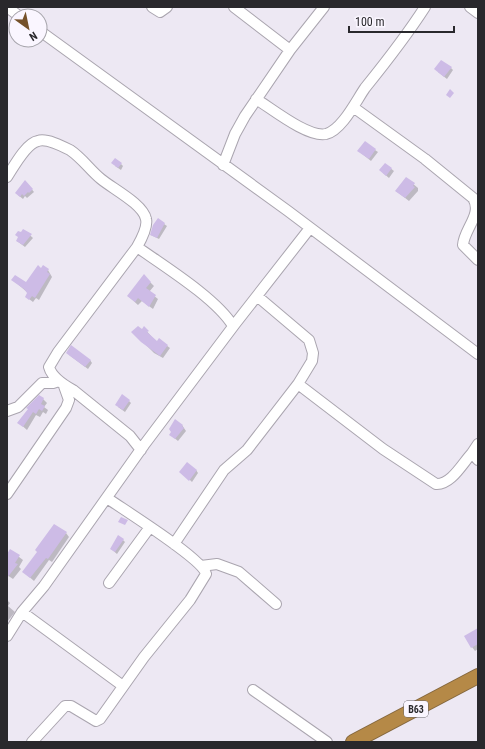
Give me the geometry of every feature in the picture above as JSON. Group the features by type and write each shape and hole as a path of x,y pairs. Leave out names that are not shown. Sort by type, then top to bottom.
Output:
{"highway":[{"name":"B63","path":"353,742 478,676"}],"street":[{"path":"152,7 160,12 167,7"},
{"path":"234,7 290,50"},
{"path":"223,165 234,134 256,99 290,50 324,7"},
{"path":"256,99 269,106 285,120 318,134 326,134 332,131 353,107 425,7"},
{"path":"470,7 478,13"},
{"path":"48,37 310,228 478,354"},
{"path":"353,107 425,159 473,198 477,211 463,239 463,245 478,260"},
{"path":"7,177 10,166 33,143 38,140 55,144 70,151 102,180 134,203 146,218 146,224 137,247 49,367 52,374 130,436 141,450"},
{"path":"9,631 22,612 44,586 141,450 233,326 310,228"},
{"path":"137,247 193,287 224,314 233,326"},
{"path":"174,544 224,470 247,450 298,384 312,361 311,344 303,333 257,296"},
{"path":"7,411 18,407 42,383 62,383"},
{"path":"7,494 66,408 69,400 62,383"},
{"path":"298,384 383,449 436,484 442,484 450,479 475,457 478,444"},
{"path":"32,742 65,706 71,706 96,721 100,718 122,686 174,621 206,574 201,566 174,544 107,498"},
{"path":"109,583 150,528"},
{"path":"201,566 217,564 238,572 276,604"},
{"path":"22,612 122,686"},
{"path":"253,690 327,742"}],"building":[{"path":"441,60 452,67 444,77 434,69"},
{"path":"450,89 454,93 450,98 446,95"},
{"path":"365,141 376,149 369,159 357,151"},
{"path":"115,158 122,163 118,168 111,163"},
{"path":"385,163 392,168 386,176 379,170"},
{"path":"406,177 415,183 413,186 415,187 405,198 395,191"},
{"path":"25,180 33,189 24,196 22,194 20,197 15,193"},
{"path":"158,218 165,223 157,238 150,235 153,225"},
{"path":"23,229 32,234 23,245 16,241 18,237 15,235 18,231 21,232"},
{"path":"38,265 41,268 43,265 49,269 47,272 50,274 35,298 32,296 29,300 25,297 27,293 24,289 11,280 15,275 26,282"},
{"path":"144,274 151,282 146,288 156,295 149,307 138,298 135,302 127,296"},
{"path":"138,326 142,329 144,326 149,331 147,332 157,341 159,338 168,345 160,356 141,342 131,332"},
{"path":"71,345 91,360 85,367 66,353"},
{"path":"122,394 130,400 123,410 115,405"},
{"path":"39,395 44,398 41,404 45,406 42,411 39,409 36,414 33,412 23,427 17,423 28,409 26,408"},
{"path":"175,419 183,425 182,426 184,428 175,439 169,435 171,432 169,429"},
{"path":"187,462 197,470 189,481 179,472"},
{"path":"121,517 128,520 125,525 118,522"},
{"path":"54,524 67,532 48,559 46,558 30,578 22,572 37,552 35,550"},
{"path":"118,535 124,539 115,552 110,549"},
{"path":"10,549 20,555 15,563 18,564 7,578 7,554"},
{"path":"478,628 478,644 471,648 464,636"}]}
